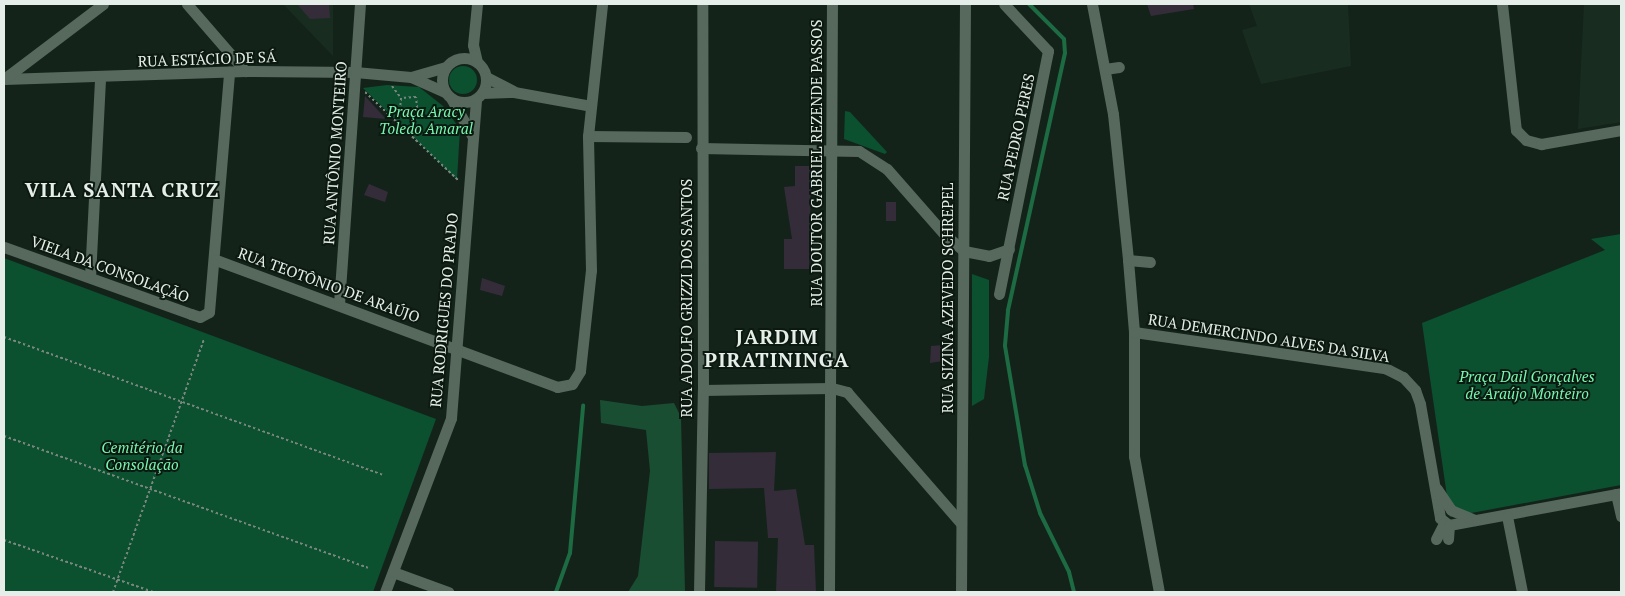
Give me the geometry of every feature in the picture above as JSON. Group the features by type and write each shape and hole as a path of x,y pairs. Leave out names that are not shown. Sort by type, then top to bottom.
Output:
{"street":[{"path":"4,79 103,4"},
{"path":"187,4 245,71"},
{"name":"RUA ANTÔNIO MONTEIRO","path":"339,304 360,4"},
{"path":"477,4 473,45 477,62 486,76 514,92"},
{"path":"602,4 588,136 686,138"},
{"name":"RUA ADOLFO GRIZZI DOS SANTOS","path":"699,592 703,390 702,4"},
{"name":"RUA DOUTOR GABRIEL REZENDE PASSOS","path":"829,592 832,388 832,4"},
{"name":"RUA SIZINA AZEVEDO SCHREPEL","path":"961,592 964,4"},
{"name":"RUA PEDRO PERES","path":"999,294 1048,51 1004,4"},
{"path":"1092,4 1113,114 1119,200 1128,260 1134,332 1134,456 1159,592"},
{"path":"1502,4 1516,130 1526,140 1541,144 1621,130"},
{"path":"473,138 442,84 446,67 460,58 477,62"},
{"name":"RUA ESTÁCIO DE SÁ","path":"411,77 446,67"},
{"path":"1105,69 1119,67"},
{"name":"RUA ESTÁCIO DE SÁ","path":"4,79 245,71 355,77 383,74 411,77 448,95"},
{"path":"216,260 229,72"},
{"path":"479,96 486,76"},
{"path":"90,277 100,77"},
{"path":"448,95 459,102 479,96 514,92 590,106"},
{"name":"RUA RODRIGUES DO PRADO","path":"385,592 451,418 473,138 479,96"},
{"name":"RUA TEOTÔNIO DE ARAÚJO","path":"216,260 339,304 557,387 572,384 580,371 591,270 588,136"},
{"path":"701,148 859,151 881,163 945,235 964,251 989,256 1008,248"},
{"path":"1119,200 1132,199"},
{"name":"VIELA DA CONSOLAÇÃO","path":"4,247 200,317 212,307 216,260"},
{"path":"1128,260 1150,262"},
{"name":"RUA DEMERCINDO ALVES DA SILVA","path":"1134,332 1385,368 1403,377 1415,390 1420,404 1433,484 1446,524"},
{"path":"703,390 832,388 853,397 961,523"},
{"path":"934,492 954,495 962,482"},
{"name":"RUA DEMERCINDO ALVES DA SILVA","path":"1433,484 1451,510 1476,521"},
{"path":"1442,539 1446,524 1507,516 1619,493 1621,516"},
{"path":"1507,516 1522,592"},
{"path":"393,572 448,592"}],"path":[{"path":"383,74 401,98 400,109 409,115 417,108 416,98 401,98"},
{"path":"355,77 449,173 470,184"},
{"path":"4,337 384,476"},
{"path":"113,592 204,338"},
{"path":"4,436 368,568"},
{"path":"4,540 153,592"}],"shaded area":[{"path":"283,4 333,4 333,56"},
{"path":"1249,4 1348,4 1351,66 1261,84 1242,30 1257,26"},
{"path":"1584,4 1621,4 1621,122 1578,129"}],"green space":[{"path":"463,66 473,70 477,80 473,90 463,94 453,90 449,80 453,70"},
{"name":"Praça Aracy Toledo Amaral","path":"387,85 419,87 443,106 460,129 457,180 363,88"},
{"path":"845,111 850,112 887,152 885,154 844,139"},
{"name":"Praça Dail Gonçalves de Araújo Monteiro","path":"1621,234 1621,485 1450,517 1422,323 1605,250 1591,239"},
{"name":"Cemitério da Consolação","path":"4,258 436,419 373,592 4,592"},
{"path":"972,274 989,280 989,357 984,399 972,406"},
{"path":"600,400 642,406 674,403 681,417 685,592 628,592 638,576 650,471 646,430 601,423"}],"building":[{"path":"297,4 329,4 330,18 310,19"},
{"path":"1147,4 1193,4 1194,9 1151,16"},
{"path":"365,96 386,119 363,117"},
{"path":"795,166 811,166 809,269 784,269 784,239 792,239 784,187 795,186"},
{"path":"369,184 388,192 385,202 364,195"},
{"path":"886,202 896,202 896,221 886,221"},
{"path":"482,278 505,286 502,296 480,290"},
{"path":"943,345 943,361 930,363 931,346"},
{"path":"776,452 774,491 796,489 805,545 814,545 816,592 776,592 778,538 768,538 764,488 709,489 709,453"},
{"path":"715,541 758,542 757,588 714,587"}],"waterway":[{"path":"1029,4 1064,39 1065,53 1008,311 1005,346 1025,465 1040,513 1069,572 1074,592"},
{"path":"556,592 570,553 583,406"}],"district":[{"name":"VILA SANTA CRUZ","path":"122,189"},
{"name":"JARDIM PIRATININGA","path":"777,348"}]}
